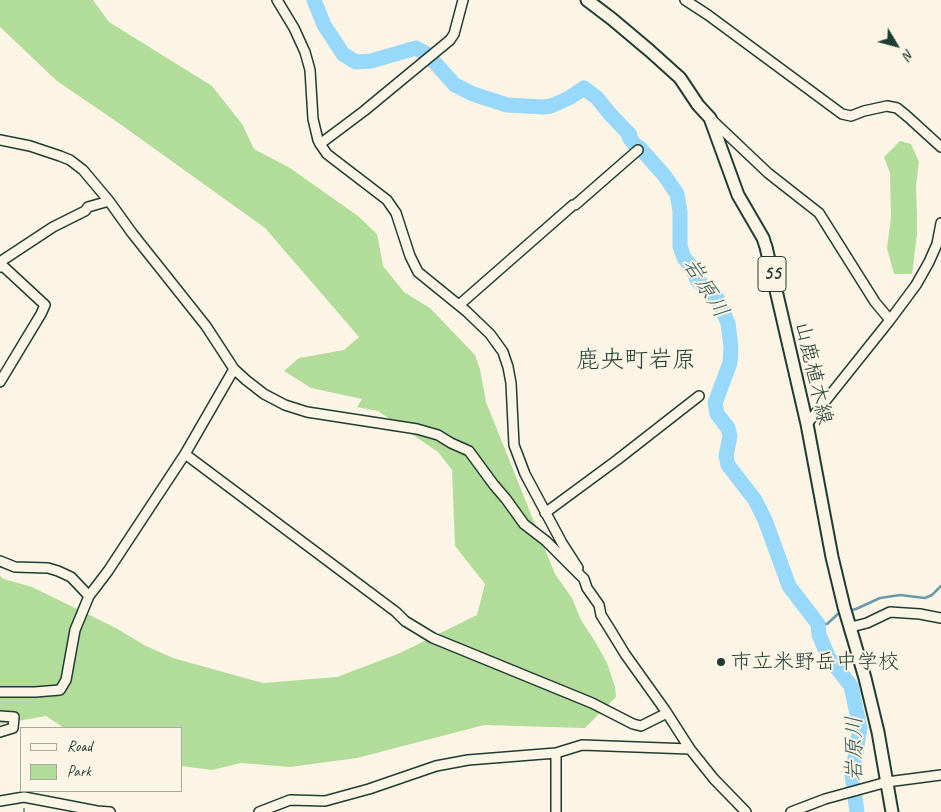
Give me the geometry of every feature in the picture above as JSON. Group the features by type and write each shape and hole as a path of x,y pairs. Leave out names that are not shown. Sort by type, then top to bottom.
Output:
{"main road":[{"name":"山鹿植木線","path":"587,0 618,24 680,78 698,105 710,118 738,196 763,238 807,424 832,557 878,732 892,812"}],"street":[{"path":"277,0 294,28 305,52 310,70 312,118 320,144 326,154 387,200 396,212 410,256 418,272 466,311 490,334 503,352 511,383 514,445 524,474 584,579 587,588 599,605 601,615 625,654 668,713 690,749 714,779 746,812"},
{"path":"320,144 364,111 450,40 454,34 463,0"},
{"path":"685,0 842,114 851,116 887,106 897,108 941,147"},
{"path":"710,118 768,173 819,213 875,302 890,320"},
{"path":"0,140 30,146 70,160 88,176 109,200 132,233 206,326 234,369 264,394 285,405 306,412 417,429 438,435 469,451 524,524 546,541 584,579"},
{"path":"459,305 638,150"},
{"path":"0,262 53,227 88,207 109,200"},
{"path":"807,424 916,285 937,244 941,223"},
{"path":"0,267 4,267 45,306 0,382"},
{"path":"0,692 60,690 66,680 74,630 89,596 108,571 185,454 234,369"},
{"path":"545,513 699,396"},
{"path":"185,454 405,620 433,638 592,703 633,724 641,726 668,713"},
{"path":"0,561 15,566 58,570 71,577 89,596"},
{"path":"849,623 867,623 890,612 920,614 941,618"},
{"path":"0,716 14,716 13,728 0,732"},
{"path":"259,812 290,800 324,801 369,789 436,766 468,760 556,753 582,745 690,749"},
{"path":"556,753 556,812"},
{"path":"791,812 825,799 888,782 941,775"},
{"path":"0,801 24,797 110,812"}],"green space":[{"path":"0,0 93,0 109,22 212,86 242,124 254,149 290,168 358,216 377,234 383,266 404,292 430,308 475,355 480,369 486,402 555,574 572,598 581,620 607,663 615,687 616,697 585,728 484,725 357,758 290,767 241,763 212,770 182,766 182,727 62,727 46,716 0,724 0,576 4,579 32,587 173,658 263,683 337,677 400,653 477,615 485,584 455,546 452,470 438,452 378,411 357,407 362,399 311,388 284,371 299,358 344,350 359,337 265,228 57,81 0,27"},
{"path":"900,141 911,144 919,162 916,186 917,235 912,274 894,274 887,248 891,218 890,173 884,157"}],"waterway":[{"name":"岩原川","path":"314,0 324,25 343,54 356,62 371,61 416,48 427,54 455,85 473,94 507,105 551,106 569,98 584,88 597,98 630,135 629,137 635,145 640,148 664,175 677,194 680,211 680,246 684,258 692,267 697,280 717,298 728,323 731,347 730,363 715,403 717,414 728,428 730,436 726,456 728,465 755,500 765,520 789,586 818,624 819,635 829,658 851,686 860,728 852,775 857,812"},
{"path":"848,611 880,598 900,595 925,598 932,595 941,586"},
{"path":"818,624 827,624 838,614 842,613"}],"place":[{"name":"市立米野岳中学校","path":"721,662"}],"district":[{"name":"鹿央町岩原","path":"636,361"}]}
